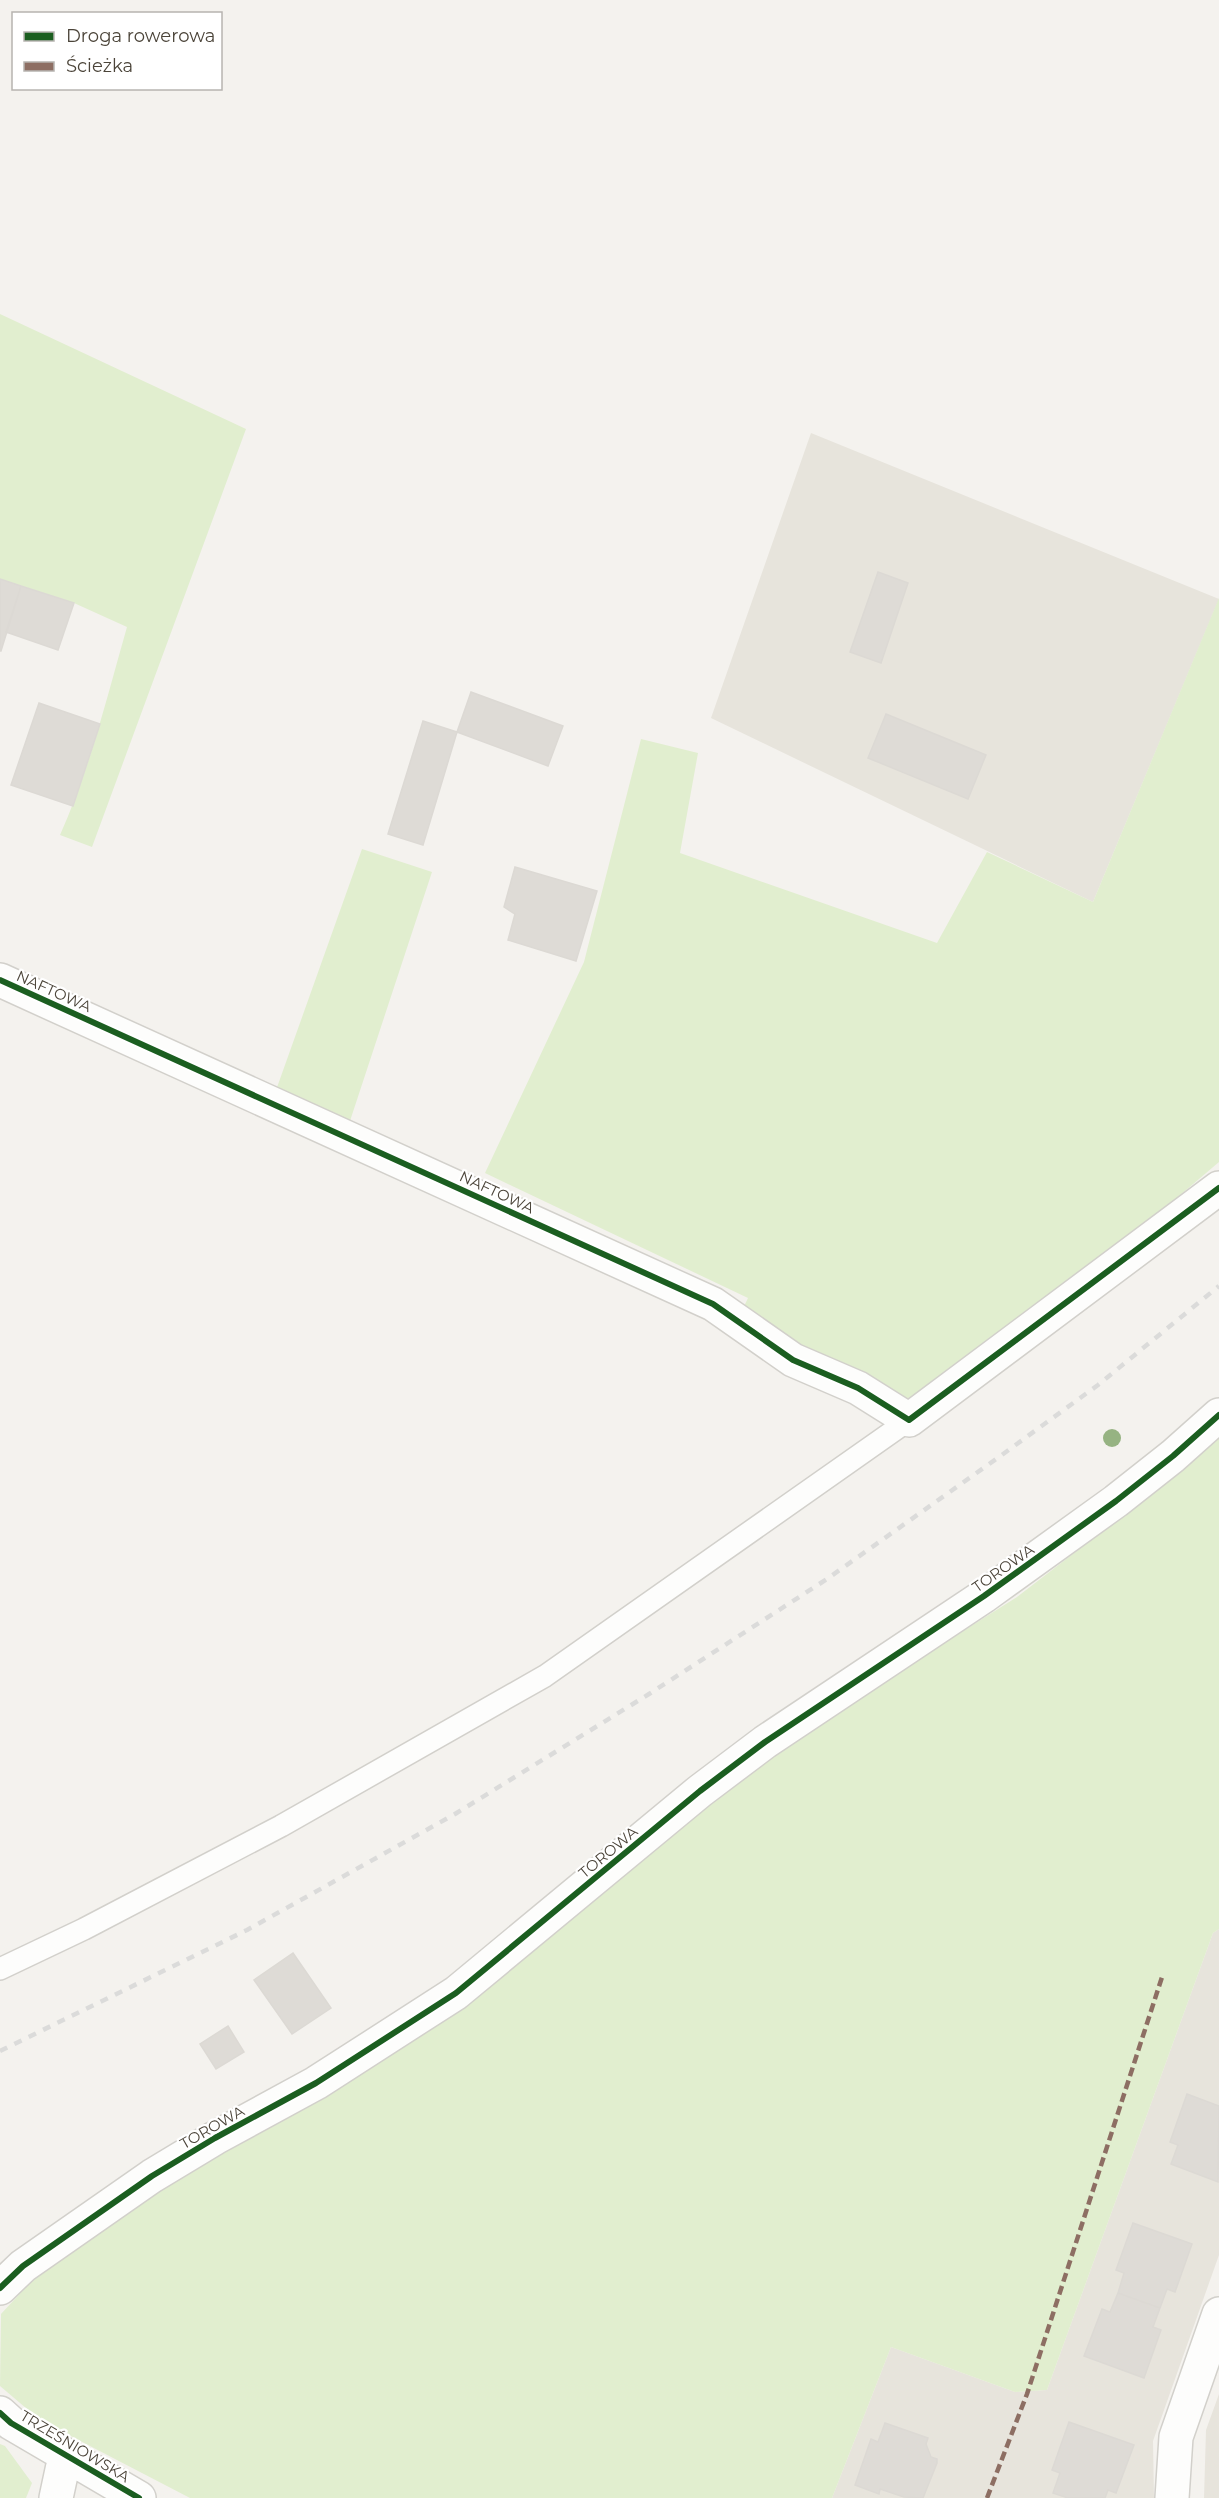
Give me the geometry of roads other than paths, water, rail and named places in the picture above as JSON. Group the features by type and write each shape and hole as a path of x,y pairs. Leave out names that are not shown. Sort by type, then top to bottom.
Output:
{"street":[{"name":"NAFTOWA","path":"0,980 713,1304 793,1360 858,1388 909,1420"},
{"path":"909,1420 1219,1188"},
{"name":"TOROWA","path":"0,2288 22,2266 152,2176 215,2138 316,2083 456,1993 700,1791 765,1742 984,1596 1116,1501 1173,1456 1219,1415"},
{"path":"1172,2498 1176,2437 1219,2314"},
{"name":"TRZEŚNIOWSKA","path":"0,2413 11,2423 139,2498"},
{"path":"56,2498 65,2456"}],"lane":[{"path":"0,1969 84,1929 281,1826 545,1676 909,1420"}],"railway":[{"path":"0,2051 247,1930 455,1814 649,1694 827,1579 999,1457 1098,1385 1219,1286"}]}
